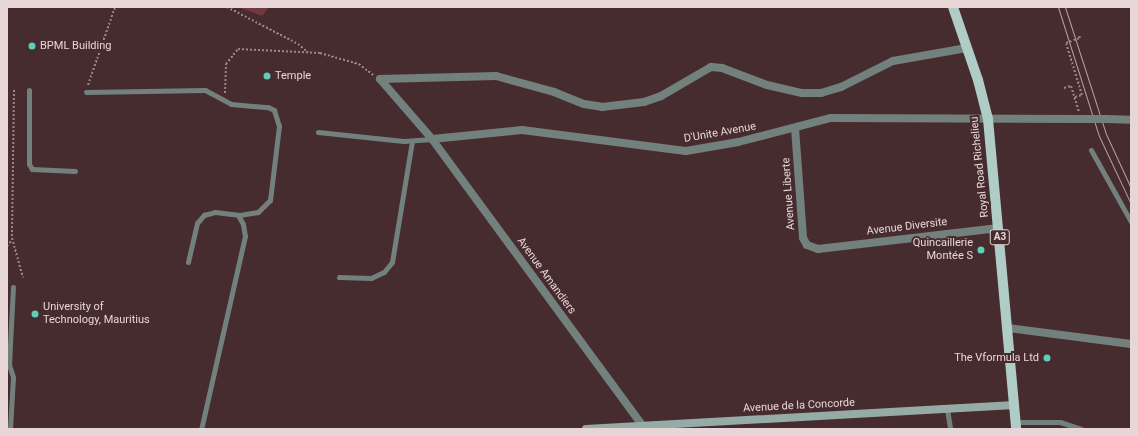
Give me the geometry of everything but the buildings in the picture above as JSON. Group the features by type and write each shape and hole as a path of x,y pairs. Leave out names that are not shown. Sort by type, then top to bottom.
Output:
{"main road":[{"name":"A3","path":"953,7 967,48"},
{"name":"A3","path":"957,18 958,7"},
{"name":"Royal Road Richelieu","path":"967,48 988,119 1016,426"}],"street":[{"path":"380,79 496,76 554,92 584,104 602,107 644,102 661,96 710,67 722,68 767,85 802,93 821,93 841,87 893,61 928,53 967,48"},
{"name":"Avenue Amandiers","path":"380,79 432,139 642,426"},
{"name":"D'Unite Avenue","path":"432,139 522,130 686,151 738,142 830,118 1131,120"},
{"name":"Avenue Liberte","path":"795,128 803,238 807,245 818,249"},
{"name":"Avenue Diversite","path":"818,249 999,228"},
{"path":"1008,328 1131,344"},
{"name":"Avenue de la Concorde","path":"586,429 1014,405"}],"lane":[{"path":"29,90 29,164 32,169 75,171"},
{"path":"86,92 205,90 216,93 224,101 232,104 268,107 277,116 279,126 270,200 258,212 238,215 215,212 204,215 198,222 188,262"},
{"path":"318,132 412,141 432,139"},
{"path":"339,277 371,278 384,272 392,262 412,141"},
{"path":"1091,150 1131,222"},
{"path":"201,429 245,236 243,224 238,215"},
{"path":"10,429 13,377 9,365 10,305 13,288"},
{"path":"947,409 950,429"},
{"path":"1016,426 1060,422 1081,429"}],"path":[{"path":"86,92 115,7"},
{"path":"227,7 298,44 308,52"},
{"path":"1075,97 1082,95 1065,41 1080,38 1079,35"},
{"path":"224,101 226,64 238,49 320,53 359,64 380,79"},
{"path":"1064,88 1071,86 1077,103"},
{"path":"14,90 12,240 23,278"},
{"path":"7,246 12,240"}],"shaded area":[{"path":"238,7 269,7 262,16"}],"tram line":[{"path":"1058,7 1099,136 1131,204"},
{"path":"1065,7 1106,134 1131,188"}],"place":[{"name":"BPML Building","path":"32,46"},
{"name":"Temple","path":"267,76"},
{"name":"Quincaillerie Montée S","path":"981,250"},
{"name":"University of Technology, Mauritius","path":"35,314"},
{"name":"The Vformula Ltd","path":"1047,358"}]}
